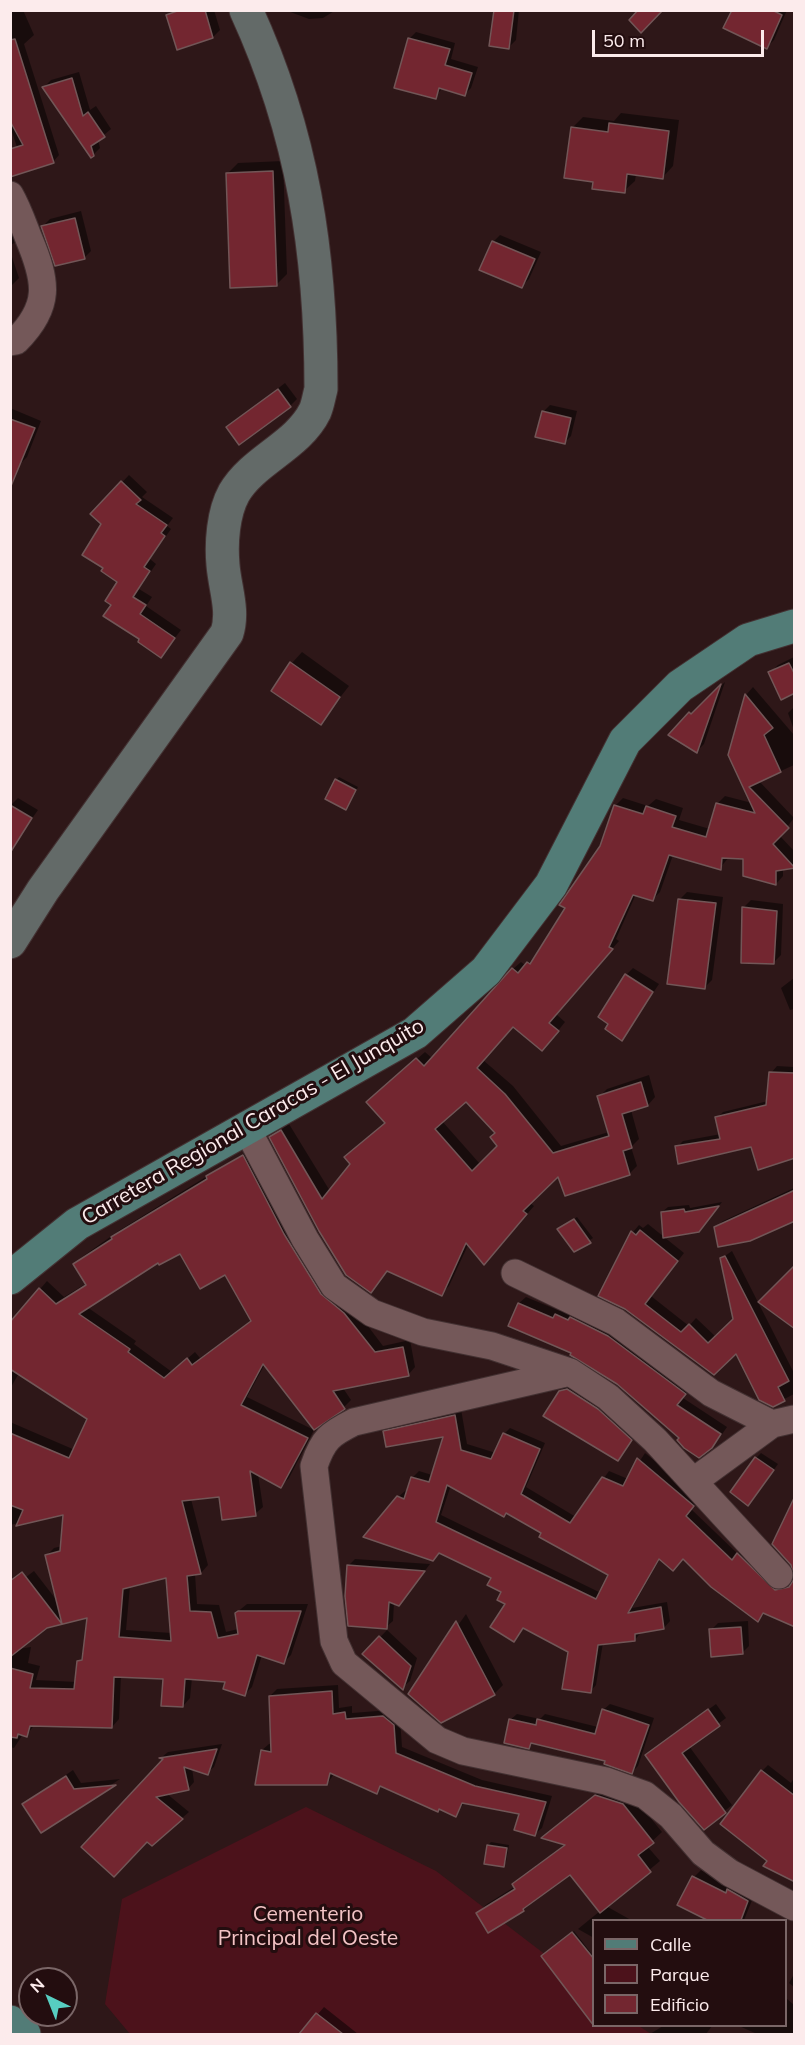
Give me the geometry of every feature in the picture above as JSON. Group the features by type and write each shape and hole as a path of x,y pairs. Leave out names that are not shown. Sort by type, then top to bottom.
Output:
{"main road":[{"name":"Carretera Regional Caracas - El Junquito","path":"10,1278 77,1224 415,1033 486,971 551,885 625,741 680,686 748,640 795,626"},
{"path":"10,2022 24,2034"}],"street":[{"path":"10,942 44,890 227,633 231,621 223,566 223,540 227,514 234,493 248,476 301,429 314,411 321,389 314,248 299,158 266,60 246,10"},
{"path":"10,195 32,245 43,278 41,306 35,318 16,341 10,342"},
{"path":"247,1129 305,1239 334,1286 372,1313 423,1332 492,1346 570,1372 608,1397 694,1481 779,1575"},
{"path":"515,1273 615,1322 711,1393 783,1421"},
{"path":"570,1372 354,1422 333,1433 320,1446 314,1466 334,1641 344,1663 436,1740 463,1751 606,1781 645,1795 671,1816 703,1852 730,1873 795,1907"},
{"path":"694,1481 783,1421"}],"green space":[{"name":"Cementerio Principal del Oeste","path":"306,1807 436,1871 592,1990 592,2027 640,2027 651,2034 130,2034 105,2004 122,1899"}],"building":[{"path":"180,10 205,10 213,38 177,50 166,15"},
{"path":"494,10 514,10 509,49 489,46"},
{"path":"638,10 663,10 641,33 629,20"},
{"path":"732,10 772,10 782,15 767,49 723,28"},
{"path":"408,38 450,49 445,65 472,73 465,96 439,88 436,99 394,88"},
{"path":"15,39 54,163 10,177 10,149 23,145 10,121 10,40"},
{"path":"72,78 83,116 88,112 105,137 91,146 94,156 91,158 42,87"},
{"path":"609,123 669,131 663,179 627,174 625,193 592,189 593,182 564,178 571,127 608,132"},
{"path":"273,171 277,286 230,288 226,173"},
{"path":"75,218 85,259 55,266 41,226"},
{"path":"492,241 535,259 522,288 479,270"},
{"path":"278,389 291,407 239,445 226,427"},
{"path":"542,411 571,418 565,444 535,437"},
{"path":"10,419 35,428 11,486 10,486"},
{"path":"121,481 141,500 136,504 167,525 161,533 165,536 144,567 150,571 133,597 146,605 140,614 175,638 161,658 138,642 139,639 103,616 111,605 105,601 117,582 101,571 103,568 82,555 101,524 90,514"},
{"path":"290,662 340,697 321,725 271,691"},
{"path":"789,663 795,675 795,693 781,700 768,672"},
{"path":"721,684 697,753 668,735 689,712 691,714"},
{"path":"745,694 773,728 764,735 781,772 749,787 789,828 773,844 795,868 776,871 776,885 743,876 743,859 722,858 721,870 669,855 653,901 633,895 609,947 613,949 549,1023 559,1031 542,1051 513,1027 477,1068 505,1094 553,1153 609,1136 597,1096 641,1082 648,1106 622,1114 632,1148 623,1151 630,1175 565,1196 558,1177 523,1211 527,1214 484,1265 466,1243 442,1296 387,1271 371,1293 346,1275 319,1231 269,1137 281,1130 322,1199 350,1164 344,1157 385,1123 366,1102 416,1058 424,1066 512,968 518,973 527,962 530,964 565,908 559,905 600,846 614,805 643,814 646,806 676,816 672,827 706,837 716,803 755,813 728,755","holes":["466,1102 495,1133 490,1137 497,1146 472,1171 435,1129"]},
{"path":"335,779 356,790 346,810 325,799"},
{"path":"10,805 32,818 10,853"},
{"path":"678,899 716,903 705,989 667,984"},
{"path":"742,907 777,911 774,964 741,963"},
{"path":"625,974 653,992 622,1041 605,1029 608,1024 598,1017"},
{"path":"769,1072 795,1073 795,1158 758,1170 751,1147 678,1164 675,1146 720,1139 715,1117 766,1105"},
{"path":"243,1155 284,1234 321,1294 344,1313 375,1352 403,1347 409,1376 333,1391 345,1409 314,1430 263,1364 241,1405 308,1438 281,1488 250,1471 256,1516 222,1520 219,1497 182,1501 201,1574 187,1576 190,1611 211,1612 218,1638 238,1634 235,1613 238,1611 301,1611 284,1664 257,1655 245,1696 223,1689 225,1682 185,1679 183,1707 161,1706 163,1679 114,1677 112,1728 30,1726 27,1737 18,1734 17,1738 10,1737 10,1668 33,1674 30,1688 74,1689 77,1661 82,1660 87,1618 47,1628 10,1657 10,1581 22,1572 62,1624 45,1555 60,1551 63,1515 16,1526 23,1510 10,1505 10,1433 69,1458 87,1419 10,1369 10,1322 39,1288 56,1304 86,1285 73,1264 112,1239 111,1237 207,1179 206,1176","holes":["180,1254 200,1289 225,1275 251,1321 192,1365 187,1358 164,1378 128,1352 130,1349 79,1314 158,1263 159,1265","166,1578 171,1641 119,1637 123,1589"]},
{"path":"795,1190 795,1221 750,1241 718,1247 714,1227"},
{"path":"719,1206 699,1232 663,1238 661,1212 684,1209 685,1212"},
{"path":"574,1219 591,1243 574,1252 557,1229"},
{"path":"640,1230 678,1261 645,1304 681,1332 689,1324 708,1343 733,1319 720,1258 725,1256 789,1381 778,1387 785,1401 773,1407 759,1400 736,1354 714,1375 625,1309 598,1296 631,1231 636,1235"},
{"path":"795,1265 795,1329 758,1302"},
{"path":"518,1303 553,1318 555,1314 568,1320 570,1317 608,1336 686,1394 677,1405 721,1434 712,1448 699,1458 684,1448 677,1440 679,1438 617,1384 570,1355 571,1353 508,1326"},
{"path":"567,1389 598,1409 632,1440 618,1461 543,1416 559,1391"},
{"path":"455,1415 461,1450 491,1459 503,1433 540,1449 521,1494 570,1523 602,1477 623,1486 637,1458 694,1506 686,1516 732,1560 737,1553 775,1590 789,1587 794,1579 791,1565 772,1544 795,1496 795,1627 763,1613 758,1622 711,1587 683,1559 673,1571 659,1559 628,1613 661,1607 664,1629 635,1634 635,1641 598,1645 591,1693 562,1689 568,1652 523,1628 514,1642 490,1627 505,1604 497,1600 501,1592 487,1585 491,1578 439,1553 433,1561 363,1537 397,1496 404,1499 411,1477 429,1482 443,1437 386,1447 383,1431","holes":["447,1485 504,1517 506,1513 541,1533 539,1537 608,1575 596,1599 436,1522"]},
{"path":"755,1457 774,1470 748,1506 730,1492"},
{"path":"347,1565 425,1571 399,1606 389,1602 387,1629 348,1626 345,1596"},
{"path":"456,1621 495,1695 441,1723 408,1694"},
{"path":"741,1627 743,1654 711,1657 709,1629"},
{"path":"379,1636 411,1666 403,1690 362,1654"},
{"path":"332,1691 333,1714 345,1712 346,1719 383,1716 394,1725 396,1753 475,1786 546,1802 535,1836 514,1830 519,1814 462,1803 456,1817 439,1809 438,1812 380,1786 377,1794 330,1773 327,1785 255,1785 261,1750 271,1752 269,1696"},
{"path":"602,1709 649,1725 632,1774 604,1764 605,1761 531,1743 529,1749 504,1743 509,1719 536,1725 537,1719 595,1734"},
{"path":"708,1709 720,1726 682,1753 726,1813 704,1830 679,1802 645,1755"},
{"path":"217,1749 208,1775 184,1767 189,1790 156,1797 183,1819 152,1846 147,1842 114,1877 81,1847 163,1759 159,1758"},
{"path":"761,1770 795,1796 795,1882 763,1866 767,1861 720,1824"},
{"path":"66,1776 74,1789 116,1785 41,1833 22,1804"},
{"path":"595,1795 623,1804 654,1843 638,1855 651,1872 600,1913 570,1875 523,1909 524,1911 488,1933 476,1913 515,1889 512,1884 565,1845 541,1838"},
{"path":"487,1845 507,1848 504,1867 484,1864"},
{"path":"692,1876 726,1893 727,1889 748,1901 741,1919 705,1919 677,1905"},
{"path":"572,1932 592,1957 592,2023 541,1956"},
{"path":"316,2013 343,2034 299,2034"}]}
